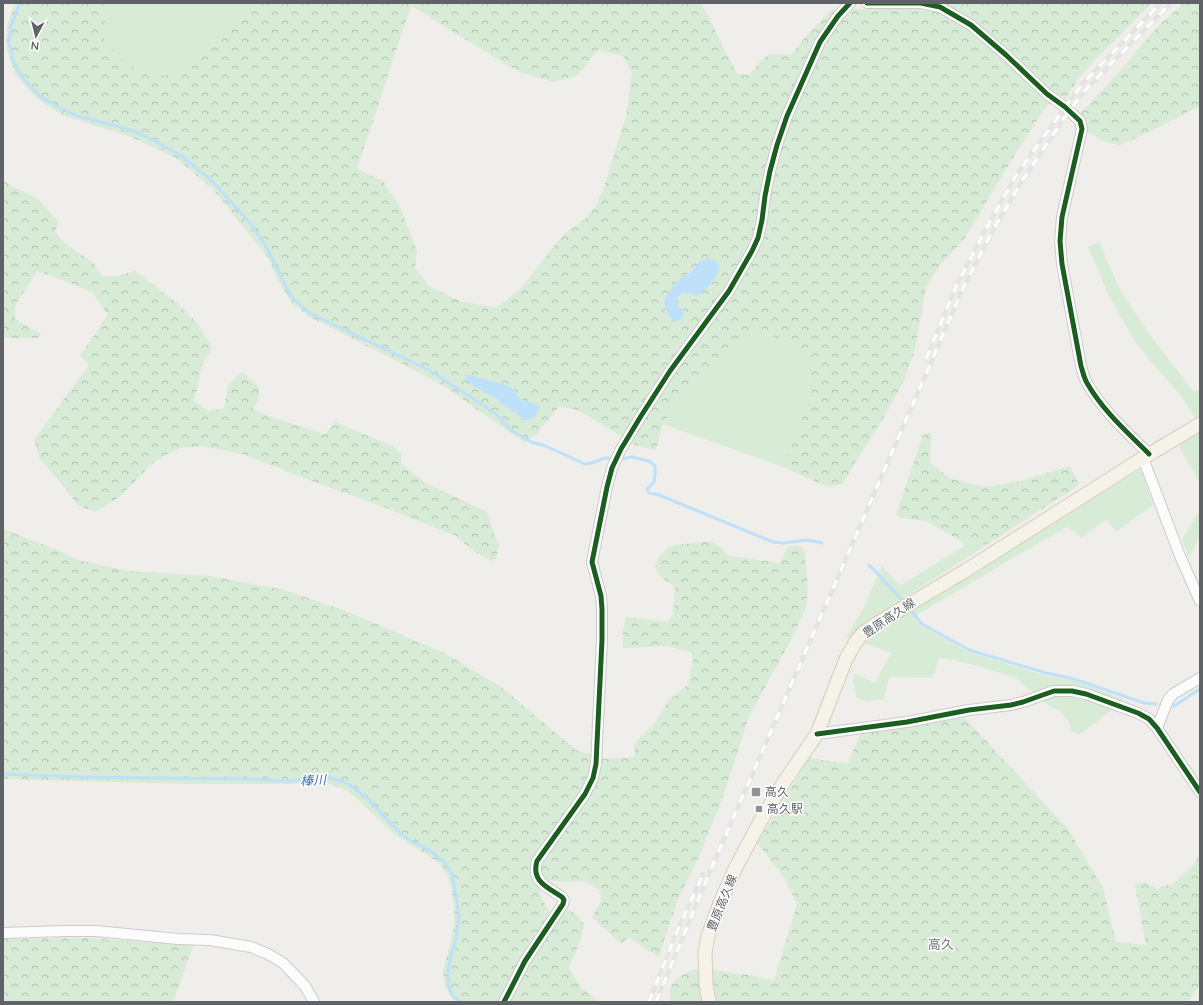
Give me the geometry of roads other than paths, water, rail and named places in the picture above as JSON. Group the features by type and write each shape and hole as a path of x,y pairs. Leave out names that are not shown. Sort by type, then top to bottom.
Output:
{"main road":[{"name":"豊原高久線","path":"709,1002 706,984 705,954 708,936 717,911 736,867 761,820 816,734 846,659 855,643 863,633 965,571 1146,456 1200,424"}],"street":[{"path":"504,1002 525,961 564,900 562,897 541,883 536,876 534,868 537,861 585,794 593,778 596,764 602,609 592,562 607,487 614,465 640,416 670,371 729,290 752,251 758,238 773,158 787,116 820,42 838,16 850,3"},
{"path":"868,3 921,3 940,7 971,25 1080,121 1082,129 1062,217 1060,241 1062,264 1081,366 1086,382 1096,398 1146,456 1180,556 1200,601"},
{"path":"1157,728 1168,700 1173,694 1200,678"},
{"path":"816,734 907,722 969,710 1011,705 1054,691 1086,694 1138,714 1148,720 1157,728 1200,792"},
{"path":"3,933 96,931 178,939 210,940 251,947 268,954 282,963 305,986 314,1002"}],"water":[{"path":"708,258 717,262 720,268 714,280 697,296 685,292 680,296 677,300 677,304 684,310 684,313 681,320 675,322 667,313 664,302 666,296 677,281 690,273 699,262"},
{"path":"465,375 511,387 521,399 538,405 539,408 537,414 529,421 523,419 494,397 467,382"}],"waterway":[{"path":"20,3 11,26 9,43 13,61 24,80 41,97 77,116 128,129 145,136 180,155 212,181 251,224 265,245 291,296 309,313 429,370 495,413 511,430 531,442 543,445 585,464 604,458 621,459 632,457 649,461 655,466 654,482 647,489 649,493 659,495 773,542 784,543 807,540 822,543"},
{"path":"869,565 901,599"},
{"path":"912,612 922,624 969,650 1046,673 1071,678 1144,703 1157,704"},
{"path":"1174,706 1200,689"},
{"name":"棒川","path":"3,774 287,781 327,777 347,783 367,798 400,833 411,841 431,851 444,862 452,874 459,915 456,939 448,972 449,988 453,996 461,1002"}],"railway":[{"path":"926,359 957,284 1015,177 1083,83 1161,3"},
{"path":"656,1002 712,867 964,286 992,232 1022,181 1069,111 1087,88 1171,3"},
{"path":"649,1002 676,934 703,874"}],"place":[{"name":"高久","path":"756,792"},
{"name":"高久駅","path":"759,809"}],"district":[{"name":"高久","path":"941,944"}]}
